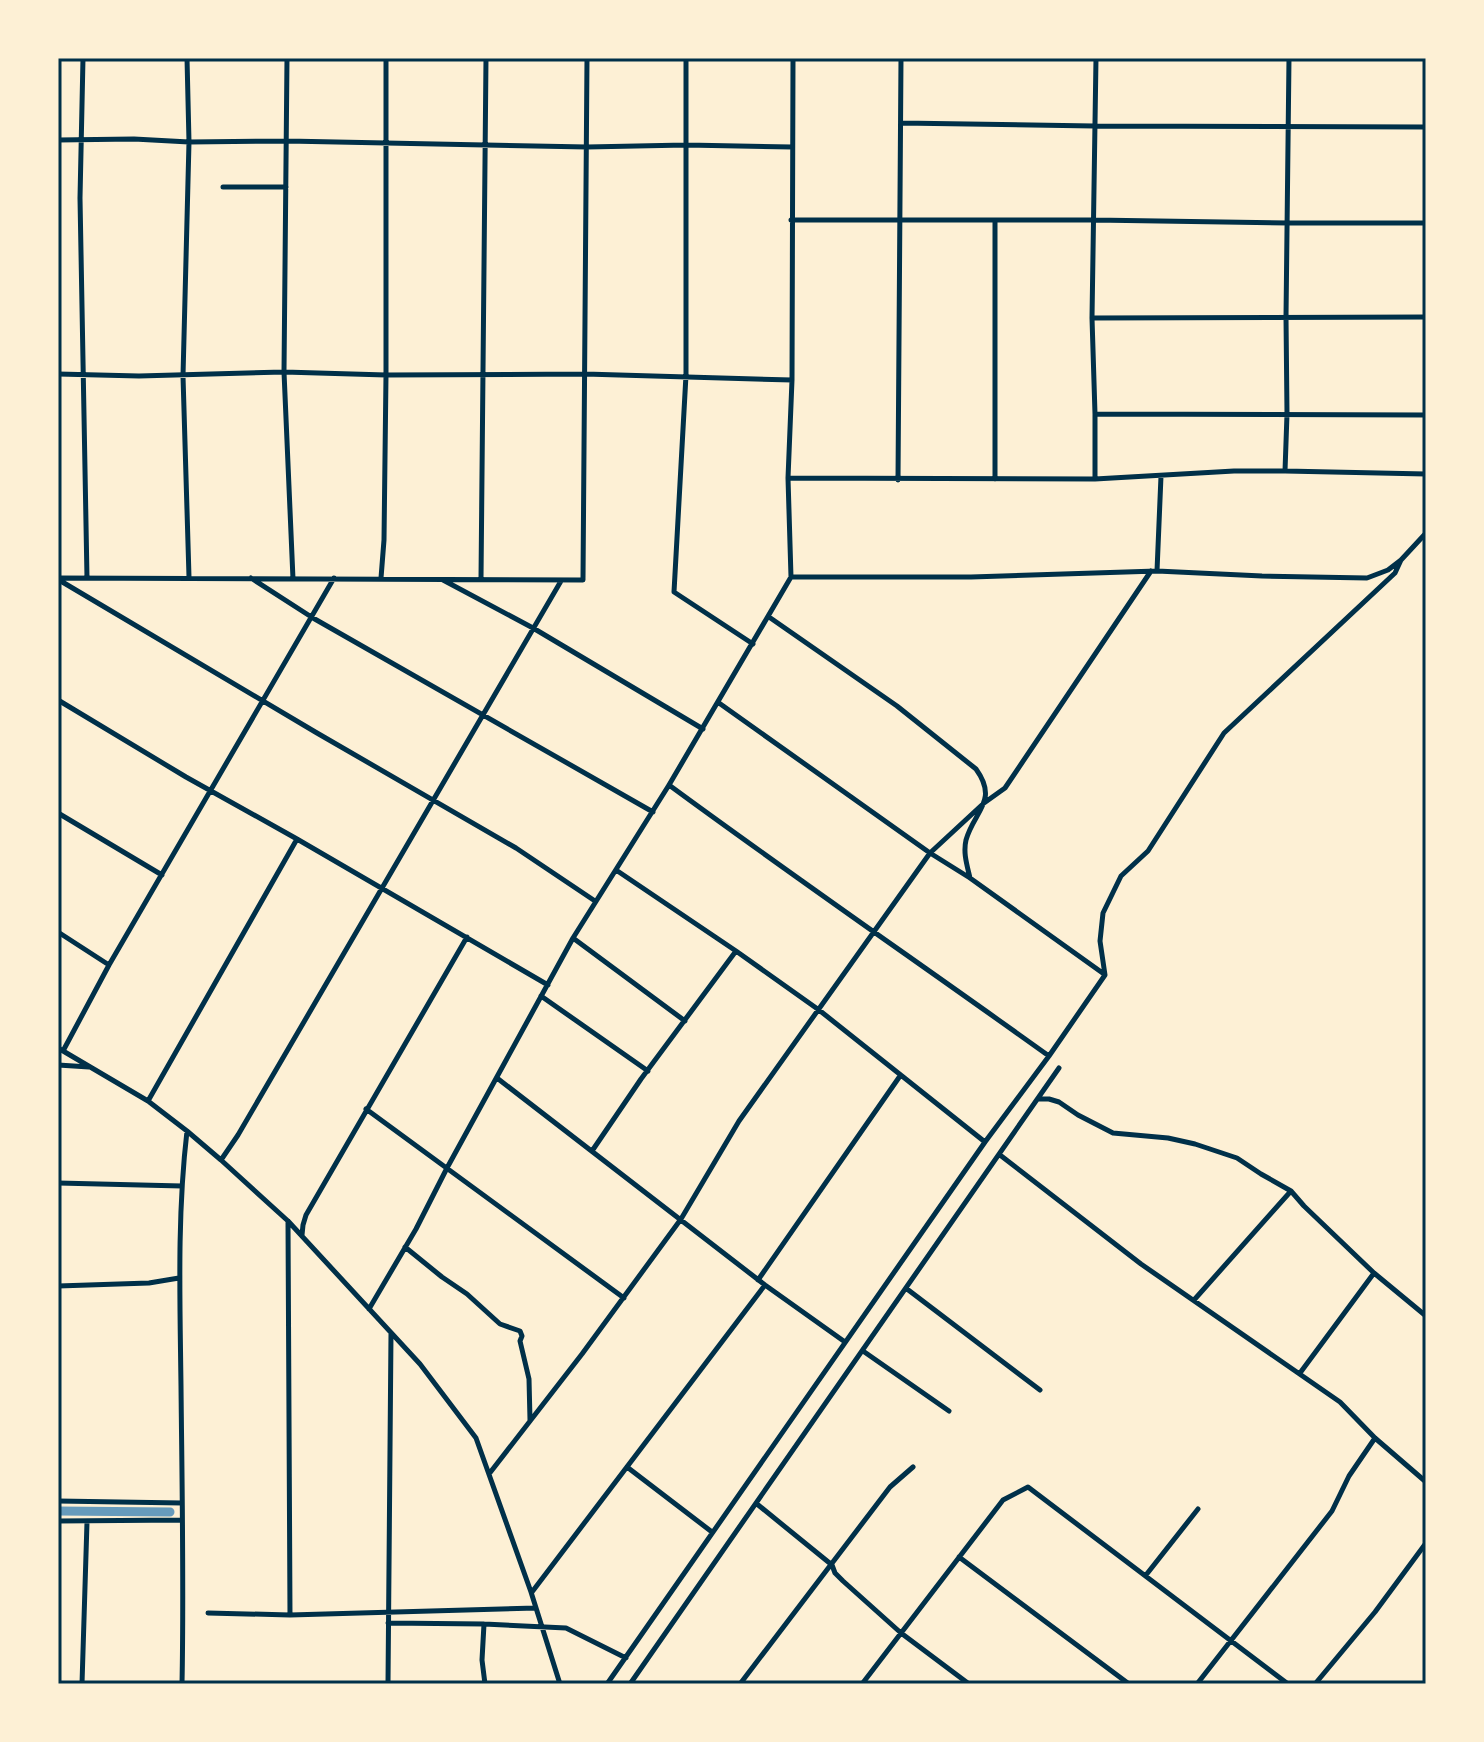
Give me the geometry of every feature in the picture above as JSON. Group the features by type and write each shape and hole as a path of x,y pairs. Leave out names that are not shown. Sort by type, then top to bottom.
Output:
{"street":[{"path":"83,58 80,198 87,578"},
{"path":"187,58 189,142 183,376 189,577"},
{"path":"287,58 284,372 293,579"},
{"path":"381,578 386,375 386,58"},
{"path":"481,579 486,58"},
{"path":"58,579 583,580 587,58"},
{"path":"686,58 686,375 674,592 753,644"},
{"path":"369,1309 573,938 719,703 791,577 788,478 792,380 793,58"},
{"path":"898,480 901,58"},
{"path":"1095,479 1092,318 1096,58"},
{"path":"1285,471 1289,58"},
{"path":"901,123 1426,127"},
{"path":"58,140 792,147"},
{"path":"223,187 286,187"},
{"path":"791,220 1426,223"},
{"path":"995,220 995,479"},
{"path":"1092,318 1426,317"},
{"path":"58,374 585,374 792,380"},
{"path":"1095,414 1426,415"},
{"path":"788,478 1095,479 1234,471 1426,474"},
{"path":"489,1474 681,1219 739,1121 930,853 984,803 1005,788 1154,571 1161,476"},
{"path":"791,577 971,577 1154,571 1367,578 1388,570 1426,533"},
{"path":"607,1684 1105,975 1100,941 1103,913 1121,876 1148,851 1224,733 1395,573 1401,560"},
{"path":"250,578 313,618 653,812"},
{"path":"334,578 61,1050 148,1101 221,1160 288,1221 420,1364 476,1438 560,1684"},
{"path":"58,579 516,848 595,901"},
{"path":"442,579 533,628 703,729"},
{"path":"221,1160 561,580"},
{"path":"769,617 897,706 976,769 986,783 984,803 967,837 964,854 970,878"},
{"path":"58,700 211,792 548,985"},
{"path":"719,703 1105,975"},
{"path":"669,785 1049,1056"},
{"path":"58,813 162,875"},
{"path":"148,1101 297,839"},
{"path":"616,870 819,1010 985,1142"},
{"path":"58,932 109,965"},
{"path":"302,1236 306,1215 467,937"},
{"path":"573,938 685,1021"},
{"path":"592,1151 736,951"},
{"path":"541,996 648,1071"},
{"path":"58,1065 93,1068"},
{"path":"630,1684 1059,1068"},
{"path":"758,1280 900,1076"},
{"path":"497,1078 758,1280 845,1342"},
{"path":"1038,1100 1059,1102 1113,1133 1168,1138 1237,1158 1291,1191 1374,1273 1426,1316"},
{"path":"366,1109 624,1298"},
{"path":"182,1684 179,1278 187,1131"},
{"path":"1000,1155 1141,1264 1340,1402 1375,1438 1426,1482"},
{"path":"58,1183 182,1186"},
{"path":"1194,1300 1291,1191"},
{"path":"288,1221 290,1615"},
{"path":"405,1247 467,1294 500,1324 520,1331 529,1379 530,1421"},
{"path":"1300,1373 1374,1273"},
{"path":"58,1286 149,1283 179,1278"},
{"path":"531,1592 765,1285"},
{"path":"907,1288 1040,1390"},
{"path":"388,1684 391,1332"},
{"path":"863,1351 949,1411"},
{"path":"1197,1684 1332,1511 1349,1476 1375,1438"},
{"path":"627,1467 712,1532"},
{"path":"740,1684 890,1487 913,1467"},
{"path":"862,1684 1003,1500 1028,1487 1288,1684"},
{"path":"58,1501 182,1503"},
{"path":"757,1504 832,1565 843,1581 901,1633 969,1684"},
{"path":"1146,1575 1198,1509"},
{"path":"58,1521 182,1520"},
{"path":"82,1684 87,1522"},
{"path":"1315,1684 1375,1612 1426,1543"},
{"path":"959,1557 1129,1684"},
{"path":"208,1613 290,1615 536,1608"},
{"path":"388,1623 566,1628 626,1658"},
{"path":"484,1624 482,1660 485,1684"}],"waterway":[{"path":"58,1511 170,1512"}]}
